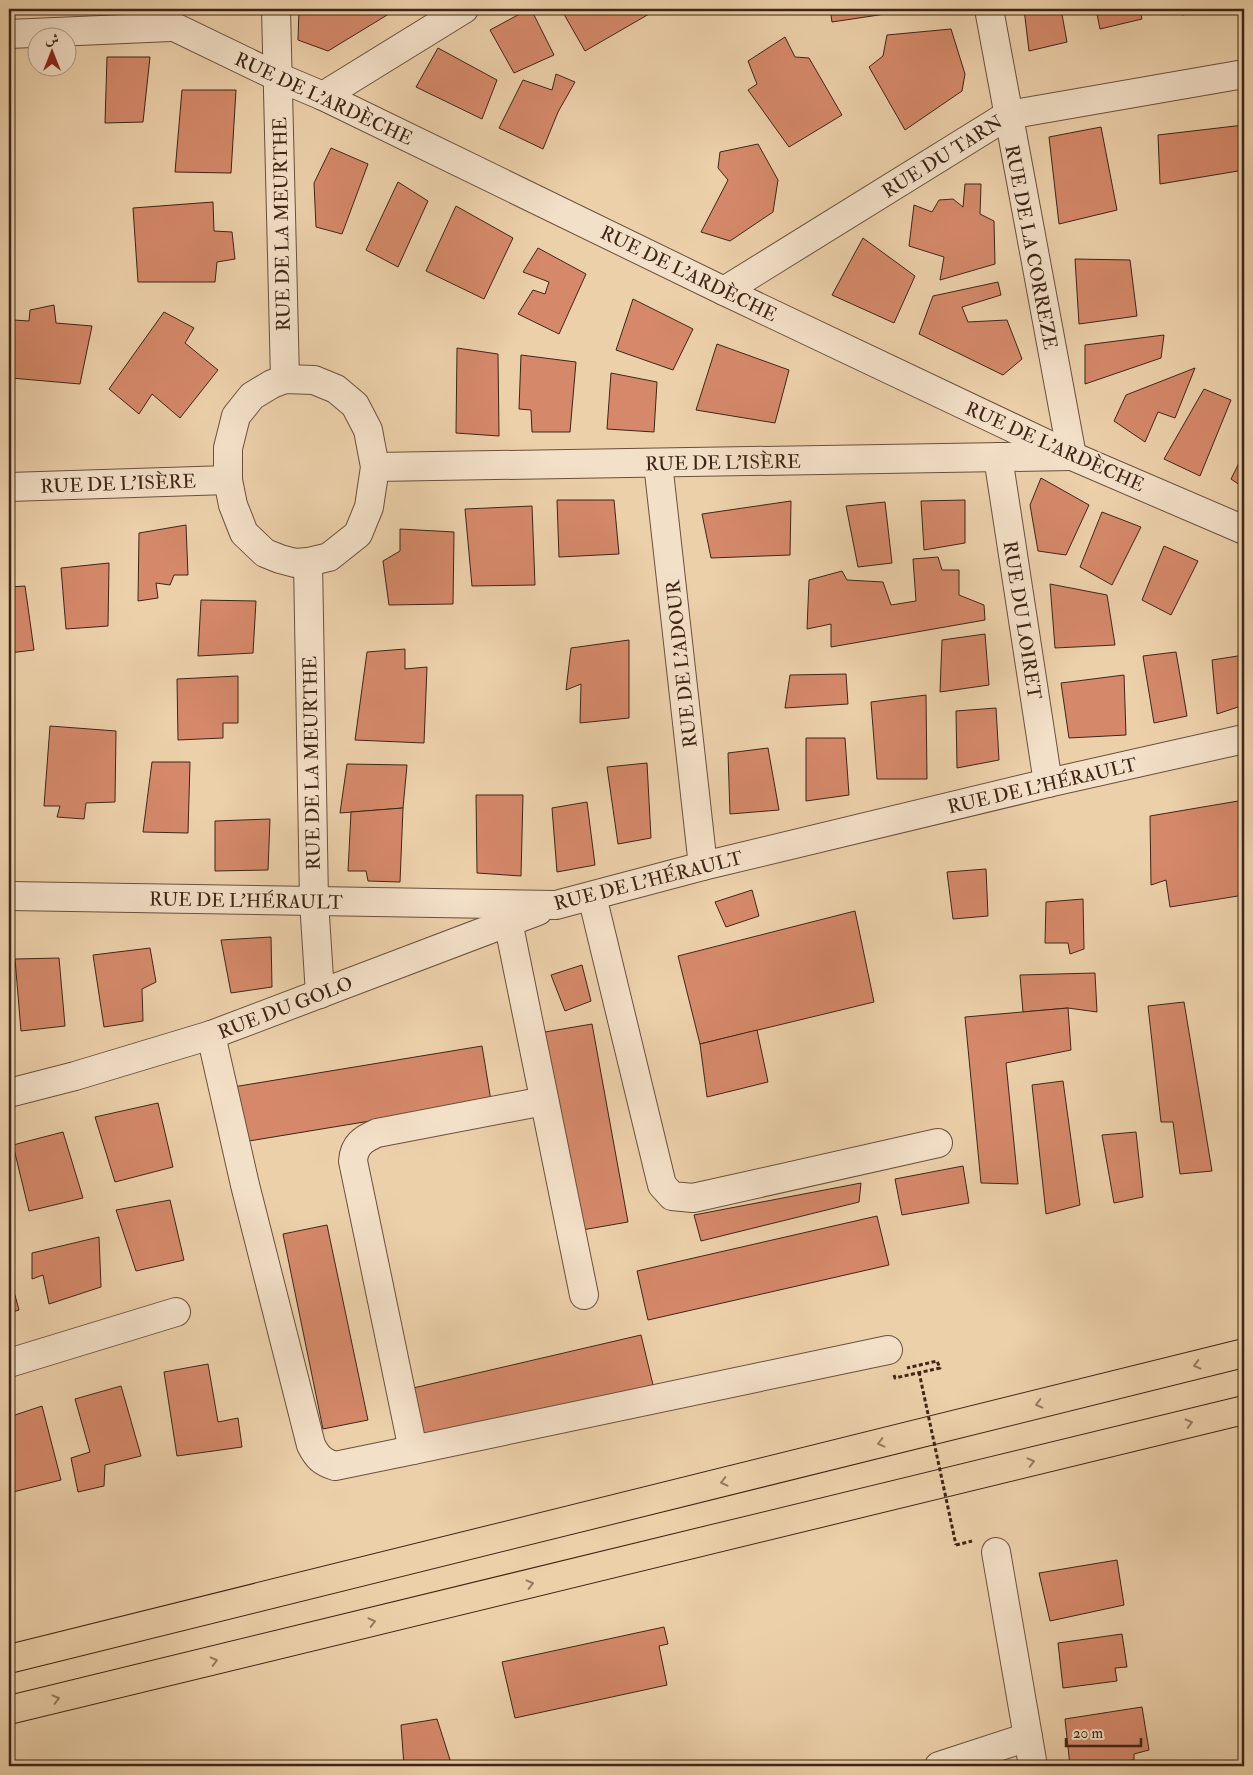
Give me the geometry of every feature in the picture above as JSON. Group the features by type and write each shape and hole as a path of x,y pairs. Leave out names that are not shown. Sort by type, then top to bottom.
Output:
{"highway":[{"path":"9,1660 1244,1353"},
{"path":"9,1710 1244,1410"}],"street":[{"name":"RUE DE L'ARDÈCHE","path":"137,9 323,96 724,291 1072,456 1244,530"},
{"name":"RUE DE LA MEURTHE","path":"276,9 285,380"},
{"path":"323,96 464,9"},
{"name":"RUE DE LA CORREZE","path":"989,9 1072,456"},
{"path":"9,34 175,26"},
{"name":"RUE DU TARN","path":"724,291 1008,115 1244,74"},
{"path":"285,380 314,380 336,389 355,405 368,430 375,467 369,507 358,534 329,557 295,563 265,553 244,533 233,505 228,480 228,448 236,416 252,396 272,384 285,380"},
{"name":"RUE DE L'ISÈRE","path":"375,467 1072,456"},
{"name":"RUE DU LOIRET","path":"998,457 1048,783"},
{"name":"RUE DE L'ADOUR","path":"658,463 703,866"},
{"name":"RUE DE L'ISÈRE","path":"9,487 228,480"},
{"name":"RUE DE LA MEURTHE","path":"308,562 314,901 320,994"},
{"name":"RUE DE L'HÉRAULT","path":"9,896 556,905 703,866 1048,783 1244,739"},
{"path":"592,896 662,1185 672,1196 693,1198 938,1143"},
{"name":"RUE DU GOLO","path":"9,1093 75,1076 211,1035 508,921 556,905"},
{"path":"508,921 584,1295"},
{"path":"211,1035 245,1185 310,1445 316,1456 324,1463 335,1466 895,1359"},
{"path":"413,1450 352,1161 357,1145 365,1138 377,1133 544,1101"},
{"path":"9,1363 176,1312"},
{"path":"996,1552 1033,1766"},
{"path":"939,1766 1028,1737"}],"path":[{"path":"894,1378 940,1368 937,1361 895,1359"},
{"path":"919,1372 956,1545"}],"building":[{"path":"299,9 397,9 328,51 298,40"},
{"path":"531,9 554,55 514,73 490,30"},
{"path":"561,9 655,9 656,10 585,51"},
{"path":"830,9 892,9 892,13 832,22"},
{"path":"1024,9 1061,9 1067,42 1029,51"},
{"path":"1096,9 1140,9 1142,19 1100,29"},
{"path":"1181,9 1224,9 1182,15"},
{"path":"951,29 965,74 962,91 905,130 869,67 883,56 887,35"},
{"path":"785,37 795,57 809,58 842,115 789,147 748,90 757,84 748,61"},
{"path":"438,48 497,80 482,119 416,87"},
{"path":"107,57 150,57 143,122 105,123"},
{"path":"556,74 575,82 558,112 543,149 499,128 523,80 552,90"},
{"path":"182,90 236,90 231,173 175,172"},
{"path":"1244,125 1244,170 1160,184 1158,135"},
{"path":"1101,127 1117,210 1059,224 1049,137"},
{"path":"758,144 778,180 773,212 730,241 701,232 728,180 718,168 720,152"},
{"path":"331,148 368,164 342,234 316,227 314,183"},
{"path":"398,182 428,201 398,267 366,250"},
{"path":"965,184 981,184 980,214 994,221 995,264 940,280 944,257 909,246 914,205 932,212 939,200 953,199 963,207"},
{"path":"213,202 214,231 232,232 235,259 217,262 215,282 138,282 133,208"},
{"path":"456,206 513,238 484,299 426,271"},
{"path":"863,238 915,276 894,323 832,295"},
{"path":"538,248 586,274 559,334 518,314 533,290 545,294 549,282 523,272"},
{"path":"1075,259 1130,260 1137,316 1079,324"},
{"path":"998,282 1001,295 962,307 968,322 1007,320 1022,359 1003,375 919,334 933,296"},
{"path":"633,299 693,329 673,370 616,350"},
{"path":"54,305 56,323 92,326 80,384 11,378 14,320 29,321 30,310"},
{"path":"164,312 194,328 185,343 218,370 180,418 152,394 139,414 109,389"},
{"path":"1164,335 1161,358 1085,384 1085,345"},
{"path":"717,344 789,370 775,423 696,410"},
{"path":"457,348 498,354 499,436 456,433"},
{"path":"521,355 576,362 570,432 532,432 531,410 519,409"},
{"path":"1195,368 1175,418 1158,412 1145,442 1114,421 1126,395"},
{"path":"611,373 657,382 654,432 607,429"},
{"path":"1204,389 1231,400 1200,476 1164,459"},
{"path":"1244,453 1244,488 1231,479"},
{"path":"1041,478 1089,505 1066,555 1038,551 1030,505"},
{"path":"557,500 614,500 619,554 559,557"},
{"path":"965,500 965,543 924,550 921,501"},
{"path":"791,501 790,555 711,558 702,514"},
{"path":"885,502 892,563 858,567 846,506"},
{"path":"532,506 535,585 472,586 465,509"},
{"path":"1102,512 1141,527 1112,585 1080,567"},
{"path":"186,525 188,575 174,575 170,585 156,583 158,598 138,601 139,533"},
{"path":"400,529 454,532 453,604 389,605 383,561 400,551"},
{"path":"1164,546 1198,561 1171,615 1142,600"},
{"path":"938,557 942,570 959,570 959,595 984,605 985,620 831,647 831,624 807,629 809,580 842,571 847,580 883,582 891,605 916,601 913,559"},
{"path":"109,563 108,626 66,629 61,568"},
{"path":"1050,584 1107,595 1115,645 1055,648"},
{"path":"25,586 34,650 9,653 9,587"},
{"path":"201,600 256,601 253,653 198,656"},
{"path":"985,634 989,685 940,692 942,640"},
{"path":"629,640 629,718 580,723 581,684 566,690 571,648"},
{"path":"405,649 405,669 427,667 424,743 355,740 367,652"},
{"path":"1176,652 1187,716 1154,723 1143,656"},
{"path":"1244,655 1244,705 1217,714 1212,660"},
{"path":"846,674 848,704 785,708 790,675"},
{"path":"1124,675 1126,735 1069,738 1061,683"},
{"path":"238,676 238,723 223,723 223,738 178,740 177,679"},
{"path":"926,695 927,779 877,779 871,702"},
{"path":"996,708 999,760 957,768 956,711"},
{"path":"50,726 116,731 115,802 86,803 84,819 57,817 60,806 44,806"},
{"path":"806,738 845,738 849,795 806,801"},
{"path":"768,748 779,810 730,814 728,753"},
{"path":"152,762 190,762 188,833 143,832"},
{"path":"647,763 651,838 618,844 607,767"},
{"path":"347,764 407,765 403,808 340,813"},
{"path":"476,795 523,795 521,876 477,873"},
{"path":"1244,800 1244,895 1170,907 1166,880 1151,885 1150,816"},
{"path":"587,802 595,865 557,872 552,808"},
{"path":"403,808 400,882 368,881 366,871 348,871 351,812"},
{"path":"270,819 268,870 215,871 215,821"},
{"path":"986,869 988,916 953,919 947,872"},
{"path":"752,890 759,916 726,927 715,902"},
{"path":"1083,899 1084,949 1070,954 1068,943 1045,943 1046,902"},
{"path":"855,911 874,1002 700,1044 678,956"},
{"path":"271,937 272,987 231,993 221,940"},
{"path":"150,948 156,982 142,989 143,1021 104,1027 93,955"},
{"path":"59,958 65,1026 21,1031 15,959"},
{"path":"582,965 591,1001 565,1011 551,975"},
{"path":"1095,973 1097,1012 1068,1008 1023,1012 1020,975"},
{"path":"1184,1002 1212,1171 1180,1174 1173,1122 1161,1122 1148,1006"},
{"path":"1068,1008 1071,1050 1006,1063 1018,1184 981,1183 965,1017"},
{"path":"592,1024 628,1222 582,1230 545,1032"},
{"path":"757,1030 768,1082 707,1097 700,1044"},
{"path":"482,1046 491,1101 243,1142 233,1087"},
{"path":"1063,1081 1080,1205 1046,1214 1032,1085"},
{"path":"158,1103 173,1167 115,1182 95,1117"},
{"path":"63,1132 83,1198 29,1211 13,1145"},
{"path":"1136,1132 1143,1197 1114,1203 1102,1135"},
{"path":"963,1166 969,1203 902,1215 895,1179"},
{"path":"861,1183 859,1202 701,1241 694,1215"},
{"path":"170,1200 184,1260 136,1271 116,1210"},
{"path":"877,1216 889,1265 648,1320 637,1271"},
{"path":"327,1225 368,1420 323,1429 283,1234"},
{"path":"99,1237 101,1287 49,1304 43,1275 32,1279 32,1253"},
{"path":"9,1273 19,1310 9,1313"},
{"path":"641,1335 653,1385 421,1440 409,1389"},
{"path":"208,1364 218,1422 238,1418 242,1447 177,1456 164,1372"},
{"path":"121,1386 141,1456 105,1465 104,1486 78,1492 71,1458 90,1452 75,1399"},
{"path":"42,1406 61,1480 9,1493 9,1417"},
{"path":"1117,1560 1124,1605 1050,1621 1039,1573"},
{"path":"664,1627 668,1644 659,1646 667,1685 515,1718 502,1662"},
{"path":"1122,1634 1127,1667 1115,1668 1117,1681 1063,1688 1058,1643"},
{"path":"1142,1707 1149,1750 1134,1754 1134,1760 1097,1766 1070,1766 1065,1719"},
{"path":"437,1719 452,1766 404,1766 401,1725"}]}
